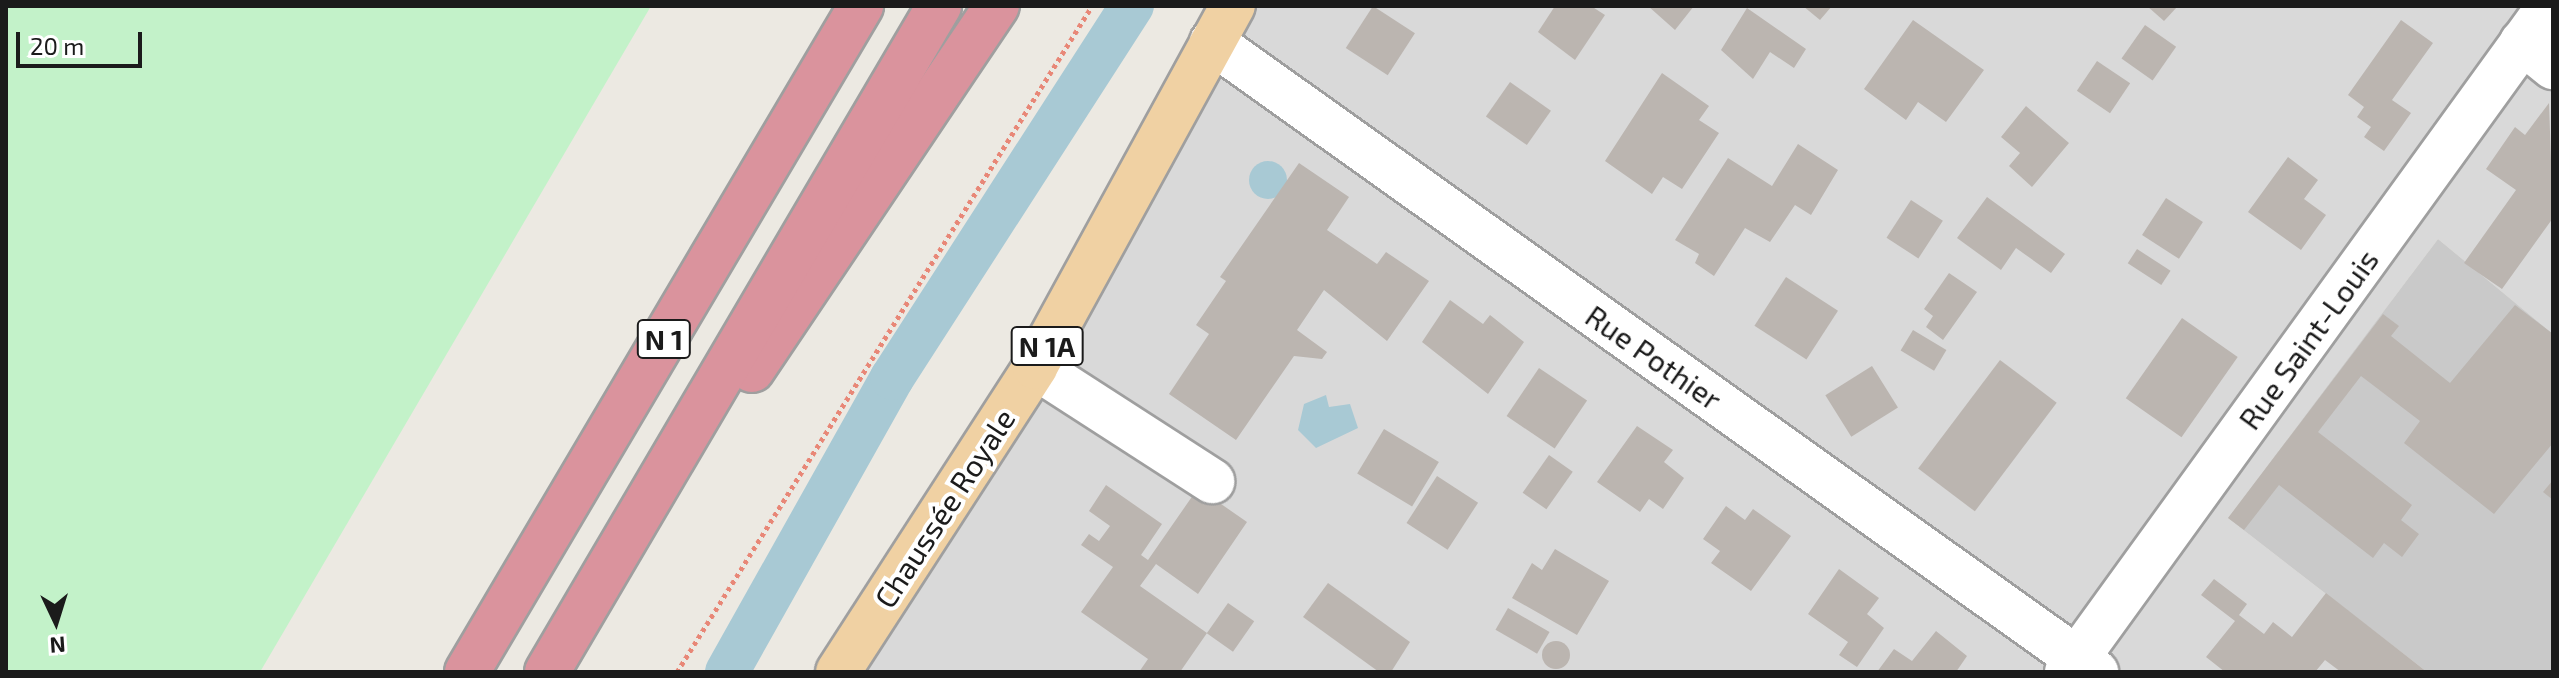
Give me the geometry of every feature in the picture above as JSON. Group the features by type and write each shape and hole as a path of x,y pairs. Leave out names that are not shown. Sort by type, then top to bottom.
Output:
{"highway":[{"name":"N 1","path":"467,672 861,6"},
{"name":"N 1","path":"547,672 939,6"},
{"path":"638,517 757,363 997,6"}],"main road":[{"name":"Chaussée Royale","path":"838,672 1035,367 1222,24"}],"street":[{"name":"Rue Saint-Louis","path":"2080,667 2538,55 2549,6"},
{"name":"Rue Pothier","path":"1222,24 2080,667"},
{"path":"1035,367 1212,481"}],"path":[{"path":"677,672 1092,6"}],"shaded area":[{"path":"1233,6 2553,6 2553,334 2438,239 2228,518 2427,672 838,672"},
{"path":"2438,239 2553,334 2553,672 2427,672 2228,518"}],"green space":[{"path":"6,6 651,6 260,672 6,672"}],"water":[{"path":"1268,161 1282,166 1287,180 1282,194 1268,199 1254,194 1249,180 1254,166"},
{"path":"1326,395 1329,407 1350,404 1358,428 1316,448 1298,430 1304,404"}],"building":[{"path":"1373,6 1415,33 1388,75 1346,48"},
{"path":"1555,6 1591,6 1605,15 1575,60 1538,32"},
{"path":"1648,6 1694,6 1675,30"},
{"path":"1803,6 1832,6 1820,20"},
{"path":"2147,6 2178,6 2164,21"},
{"path":"1747,8 1806,49 1794,68 1770,52 1753,79 1721,50"},
{"path":"1913,20 1984,70 1946,122 1918,102 1906,120 1864,89"},
{"path":"2401,20 2433,43 2392,100 2411,113 2384,151 2364,137 2371,127 2357,117 2364,107 2348,95"},
{"path":"2145,25 2176,47 2153,80 2121,59"},
{"path":"2097,61 2130,83 2110,113 2077,91"},
{"path":"1662,73 1709,106 1699,120 1719,133 1682,189 1663,177 1652,194 1605,161"},
{"path":"1510,82 1551,111 1527,145 1486,116"},
{"path":"2549,103 2553,218 2502,289 2464,263 2516,190 2486,169 2515,127 2525,135"},
{"path":"2026,106 2069,143 2032,187 2009,166 2020,153 2001,137"},
{"path":"1798,144 1838,170 1811,215 1795,205 1770,242 1745,228 1714,276 1695,263 1699,254 1675,240 1728,158 1772,186"},
{"path":"2288,157 2318,180 2304,199 2326,215 2301,250 2248,212"},
{"path":"1299,163 1349,197 1327,230 1377,264 1386,252 1429,281 1387,341 1324,290 1297,330 1327,352 1322,359 1294,356 1236,440 1169,394 1209,334 1196,325 1226,281 1220,277"},
{"path":"1987,197 2065,254 2051,273 2016,248 2001,270 1957,238"},
{"path":"2166,198 2203,222 2179,259 2142,235"},
{"path":"1911,200 1943,221 1918,258 1886,238"},
{"path":"2137,249 2171,271 2161,285 2128,263"},
{"path":"1949,273 1977,292 1943,340 1926,327 1933,316 1924,309"},
{"path":"1786,277 1838,311 1806,359 1754,326"},
{"path":"1450,300 1483,324 1490,315 1524,342 1488,394 1422,342"},
{"path":"2515,305 2553,334 2553,443 2494,514 2404,443 2420,421 2361,376 2318,432 2412,505 2401,520 2419,534 2402,557 2384,543 2373,558 2279,485 2244,530 2228,518 2383,314 2399,326 2391,336 2450,383"},
{"path":"2182,318 2238,357 2181,437 2126,398"},
{"path":"1913,330 1946,350 1934,371 1901,351"},
{"path":"2000,360 2057,403 1975,511 1918,469"},
{"path":"1872,366 1898,408 1851,437 1825,395"},
{"path":"1539,368 1587,400 1555,449 1507,416"},
{"path":"1637,426 1673,450 1664,462 1684,478 1663,509 1649,499 1640,512 1597,482"},
{"path":"1384,429 1439,462 1412,507 1357,474"},
{"path":"1549,455 1573,472 1546,509 1523,493"},
{"path":"1437,476 1478,503 1448,550 1407,523"},
{"path":"2553,480 2553,500 2543,492"},
{"path":"1106,485 1162,524 1141,555 1148,560 1198,488 1247,522 1198,594 1156,564 1140,586 1207,633 1180,672 1139,672 1148,659 1081,612 1113,567 1081,545 1089,534 1099,541 1110,526 1089,511"},
{"path":"1726,506 1745,520 1753,509 1791,536 1751,591 1711,563 1720,551 1703,539"},
{"path":"1555,549 1609,581 1577,635 1512,598 1532,563 1542,570"},
{"path":"1839,569 1879,598 1867,614 1884,628 1857,667 1839,655 1848,642 1808,614"},
{"path":"2214,579 2247,604 2239,615 2264,634 2273,622 2292,637 2326,593 2427,672 2341,672 2325,660 2315,672 2225,672 2206,657 2235,621 2201,595"},
{"path":"1328,583 1410,642 1391,672 1379,672 1303,617"},
{"path":"1228,603 1254,621 1233,652 1207,633"},
{"path":"1508,608 1550,632 1537,654 1496,630"},
{"path":"1936,631 1967,656 1956,672 1877,672 1894,649 1912,661"},
{"path":"1556,641 1566,645 1570,655 1566,665 1556,669 1546,665 1542,655 1546,645"}],"waterway":[{"path":"727,672 892,378 1132,6"}]}
